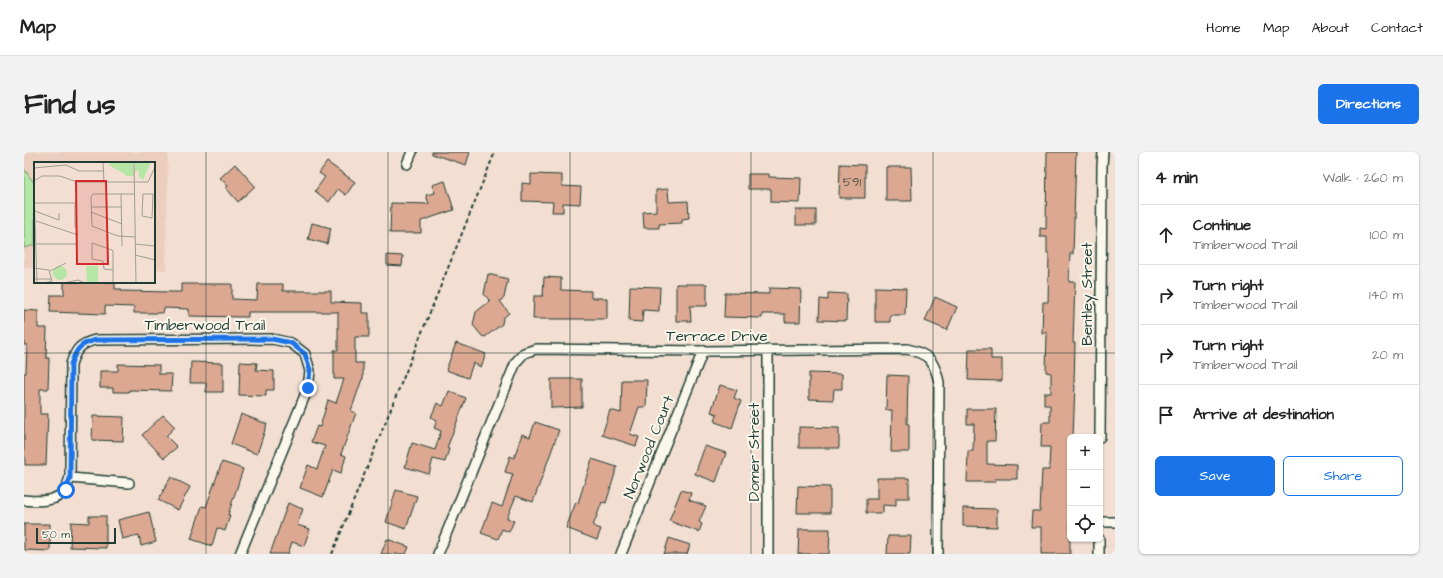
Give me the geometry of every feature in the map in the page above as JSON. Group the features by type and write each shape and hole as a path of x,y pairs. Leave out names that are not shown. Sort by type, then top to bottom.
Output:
{"street":[{"path":"407,164 412,152"},
{"name":"Bentley Street","path":"1100,434 1103,152"},
{"name":"Timberwood Trail","path":"24,500 48,501 60,496 66,490 70,478 71,364 76,351 85,343 95,340 272,339 291,343 305,354 310,370 308,388 240,554"},
{"name":"Terrace Drive","path":"438,554 516,362 524,353 536,349 703,351 907,349 921,352 930,358 936,368 939,382 938,554"},
{"name":"Domer Street","path":"768,350 768,554"},
{"name":"Norwood Court","path":"621,554 703,351"},
{"path":"70,478 129,483"},
{"path":"1103,522 1115,522"},
{"path":"1098,554 1099,542"}],"path":[{"path":"332,554 496,152"}],"shaded area":[{"path":"24,152 168,152 166,270 155,269 155,162 34,162 34,268 24,268"}],"green space":[{"path":"24,169 34,183 34,245 24,248"}],"building":[{"path":"432,152 470,152 466,165 432,154"},
{"path":"1047,152 1076,152 1073,254 1070,254 1069,282 1075,282 1073,343 1075,343 1075,385 1073,434 1067,434 1067,542 1070,542 1070,554 1041,554 1041,527 1031,527 1032,511 1040,511 1042,470 1049,470 1050,447 1041,447 1042,422 1050,422 1050,405 1044,405 1044,393 1051,393 1051,373 1046,372 1047,333 1042,333 1043,302 1048,302 1049,253 1047,253 1047,237 1040,237 1040,228 1046,229"},
{"path":"327,162 355,182 346,195 338,189 329,202 315,191 325,177 319,173"},
{"path":"235,164 255,186 238,202 226,188 228,186 220,178"},
{"path":"840,164 865,165 865,198 839,198"},
{"path":"886,167 911,167 912,201 886,201"},
{"path":"531,174 562,175 562,186 581,187 580,204 563,203 563,212 552,212 553,202 522,201 522,183 531,184"},
{"path":"748,174 769,174 769,177 801,178 800,203 771,202 771,189 748,189"},
{"path":"445,181 454,210 421,221 421,233 390,233 391,203 429,204 426,195 435,193 432,185"},
{"path":"668,189 669,202 688,201 689,218 682,219 682,223 659,224 659,228 644,228 643,212 656,211 656,190"},
{"path":"796,210 816,210 816,225 796,225"},
{"path":"312,223 331,228 327,244 308,239"},
{"path":"387,255 403,256 402,266 387,265"},
{"path":"488,274 508,279 504,298 500,301 509,313 503,318 502,324 485,337 482,336 473,325 476,312 490,301 484,294"},
{"path":"544,277 561,278 561,290 591,291 591,298 607,298 607,319 533,319 534,296 543,296"},
{"path":"64,283 115,283 115,289 121,289 121,291 172,292 181,292 181,284 232,284 232,299 257,300 258,284 283,284 283,291 331,291 331,302 362,303 362,313 369,313 369,337 355,337 355,363 363,363 363,379 351,411 356,413 341,454 346,456 341,473 333,470 323,497 300,488 308,465 317,469 325,446 311,442 317,426 320,427 328,400 336,403 344,379 334,379 334,350 338,350 338,312 248,312 248,317 189,316 189,309 164,308 163,313 134,313 134,307 105,306 105,314 50,312 51,295 64,295"},
{"path":"676,284 707,284 707,306 690,306 691,321 676,321"},
{"path":"630,286 660,287 659,311 643,310 642,322 629,321"},
{"path":"875,287 906,288 905,315 890,315 890,322 875,322"},
{"path":"769,288 801,289 800,322 785,322 785,314 762,314 762,318 724,317 725,293 769,294"},
{"path":"828,293 847,294 846,321 819,320 820,299 828,300"},
{"path":"935,297 957,307 947,330 925,321"},
{"path":"24,310 38,311 38,328 47,328 46,358 49,358 48,389 40,389 40,414 48,414 46,465 25,465 24,373 26,373 27,345 24,345"},
{"path":"456,343 486,354 481,367 473,363 468,378 446,370"},
{"path":"969,349 991,349 991,359 1002,359 1002,381 968,380"},
{"path":"191,362 223,363 223,392 206,392 206,383 190,383"},
{"path":"240,362 257,363 256,370 274,371 274,390 266,390 266,396 239,395"},
{"path":"118,364 159,365 159,374 172,374 171,391 129,390 129,392 113,392 113,388 100,388 100,371 118,371"},
{"path":"809,373 842,374 842,389 834,389 833,400 809,399"},
{"path":"887,375 908,376 907,424 909,424 909,452 891,452 892,410 886,410"},
{"path":"551,379 582,379 582,407 551,408"},
{"path":"622,380 647,380 646,407 639,407 630,434 639,437 636,446 602,435 610,410 621,413"},
{"path":"720,385 737,390 734,398 741,401 732,428 715,422 717,414 711,412"},
{"path":"449,391 466,398 447,448 449,449 445,462 433,459 429,474 405,467 412,443 435,450 441,431 434,428 437,420 431,417 437,403 443,406"},
{"path":"967,409 996,409 995,441 987,441 987,464 1017,465 1017,479 995,479 995,482 967,482 968,451 973,451 974,424 967,424"},
{"path":"241,414 267,424 257,454 231,444"},
{"path":"163,415 175,427 166,436 177,447 164,458 142,435"},
{"path":"93,416 124,417 123,441 92,440"},
{"path":"535,422 559,430 533,502 516,496 507,518 514,521 509,532 502,529 498,539 481,533 492,503 502,507 513,474 505,472 510,456 514,458 522,434 530,437"},
{"path":"799,427 839,428 839,448 799,448"},
{"path":"705,446 726,453 716,482 695,474"},
{"path":"592,459 617,467 606,503 602,502 593,526 601,529 597,540 566,528 576,502 578,503"},
{"path":"222,462 243,469 228,515 230,515 225,531 217,528 212,546 191,539 202,506 206,507"},
{"path":"171,477 190,487 178,510 158,500"},
{"path":"877,478 909,478 909,498 896,498 896,506 883,505 883,513 866,513 866,499 877,499"},
{"path":"798,486 830,487 830,513 797,513"},
{"path":"396,490 417,496 406,529 386,522"},
{"path":"681,490 691,493 689,500 706,506 699,522 702,524 699,532 669,521"},
{"path":"288,503 303,509 297,525 310,529 304,546 292,542 288,554 270,554"},
{"path":"963,508 997,509 997,527 963,526"},
{"path":"149,512 156,542 141,546 139,535 122,539 118,520"},
{"path":"89,516 106,516 106,548 70,547 71,522 89,523"},
{"path":"24,524 50,524 50,551 24,550"},
{"path":"799,529 830,529 829,554 798,554"},
{"path":"888,536 911,536 910,554 887,554"},
{"path":"669,538 690,545 687,554 664,554"},
{"path":"387,539 409,547 406,554 381,554"}],"route":[{"path":"66,490 70,478 71,364 76,351 85,343 95,340 272,339 291,343 305,354 310,370 308,388"}]}
